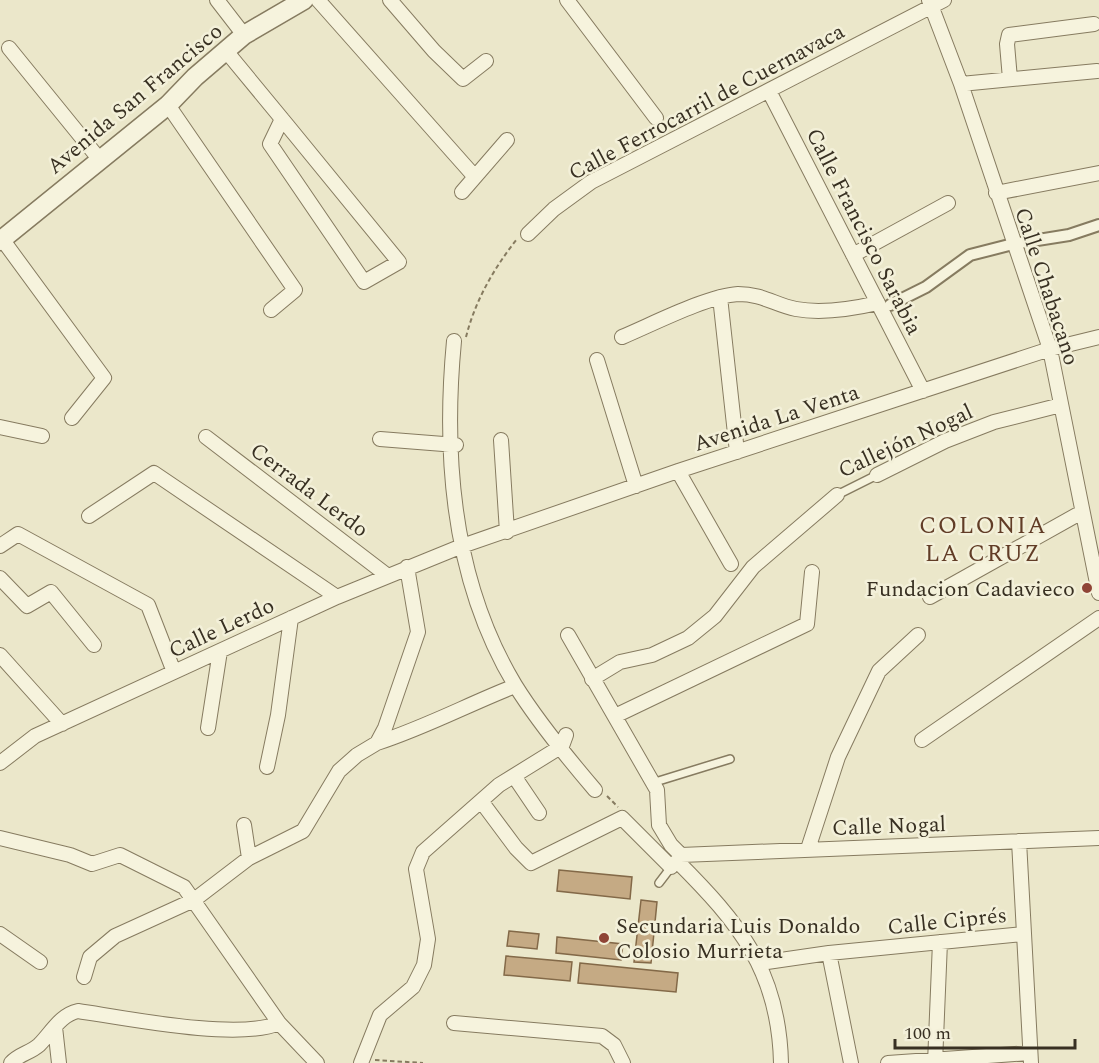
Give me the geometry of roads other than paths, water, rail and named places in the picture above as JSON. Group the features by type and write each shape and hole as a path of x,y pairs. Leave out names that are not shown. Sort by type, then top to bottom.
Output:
{"street":[{"path":"217,0 244,36"},
{"name":"Avenida San Francisco","path":"1,240 168,105 195,77 244,36 304,0"},
{"path":"318,0 475,177"},
{"path":"390,0 434,51 463,79 486,62"},
{"path":"567,0 656,118"},
{"name":"Calle Chabacano","path":"935,2 996,193 1050,350 1099,593"},
{"name":"Calle Ferrocarril de Cuernavaca","path":"526,233 591,182 769,91 935,2"},
{"path":"1010,79 1007,45 1009,35 1094,24"},
{"path":"9,48 100,160"},
{"path":"226,51 341,190 399,262 364,282 270,144 282,119"},
{"path":"961,84 1098,71"},
{"name":"Calle Francisco Sarabia","path":"769,91 853,255 884,304 923,391"},
{"path":"168,105 295,290 271,310"},
{"path":"462,192 507,140"},
{"path":"996,193 1099,173"},
{"path":"853,255 948,203"},
{"path":"622,337 720,297 739,294 767,297 794,309 821,311 884,304 926,287 970,255 1013,244 1069,235 1099,225"},
{"path":"1,240 104,378 72,418"},
{"path":"720,297 737,452"},
{"name":"Avenida La Venta","path":"465,545 678,471 1050,350 1099,337"},
{"path":"459,344 448,408 453,444 456,516 465,545 470,578 498,653 515,686 559,748 599,791"},
{"path":"597,360 636,486"},
{"name":"Callejón Nogal","path":"877,475 945,441 994,422 1061,405"},
{"path":"0,427 42,436"},
{"name":"Cerrada Lerdo","path":"206,437 388,576"},
{"path":"380,439 453,444"},
{"path":"501,440 507,532"},
{"path":"678,471 730,564"},
{"path":"89,516 154,473 337,597"},
{"path":"592,679 620,662 652,655 688,638 715,616 753,567 837,495"},
{"path":"930,597 1083,512"},
{"path":"0,546 18,534 148,605 174,672"},
{"name":"Calle Lerdo","path":"0,762 34,736 337,597 465,545"},
{"path":"377,743 385,728 418,632 407,567"},
{"path":"615,716 807,624 812,572"},
{"path":"0,578 27,606 51,592 94,645"},
{"path":"267,766 278,715 291,618"},
{"path":"922,740 1099,618"},
{"path":"808,849 838,757 879,671 918,634"},
{"path":"568,635 658,795 661,830 677,853 676,861"},
{"path":"207,728 220,651"},
{"path":"0,655 62,724"},
{"path":"84,977 90,957 115,936 194,900 249,858 303,831 339,771 357,754 377,743 405,734 452,711 515,686"},
{"path":"363,1062 380,1015 413,987 424,965 428,939 416,869 423,852 514,776 559,748 567,735"},
{"path":"514,776 539,813"},
{"path":"482,801 516,848 531,863 622,818 676,861 728,913 754,952 776,1015 781,1063"},
{"path":"244,825 249,858"},
{"path":"0,838 70,855 92,864 120,855 184,887 279,1023 317,1063"},
{"name":"Calle Nogal","path":"676,861 808,849 1099,838"},
{"path":"888,1063 1030,1058 1019,841"},
{"path":"0,934 40,962"},
{"name":"Calle Ciprés","path":"767,962 829,953 1024,934"},
{"path":"935,1061 940,942"},
{"path":"829,953 851,1063"},
{"path":"11,1063 18,1055 37,1047 67,1013 78,1011 223,1029 267,1029 279,1023"},
{"path":"454,1023 602,1036 614,1045 623,1063"},
{"path":"55,1027 59,1063"}],"lane":[{"name":"Callejón Nogal","path":"837,495 877,475"},
{"path":"652,783 730,759"},
{"path":"659,883 676,861"}],"place":[{"name":"Fundacion Cadavieco","path":"1087,588"},
{"name":"Secundaria Luis Donaldo Colosio Murrieta","path":"604,938"}],"district":[{"name":"COLONIA LA CRUZ","path":"983,539"}]}
